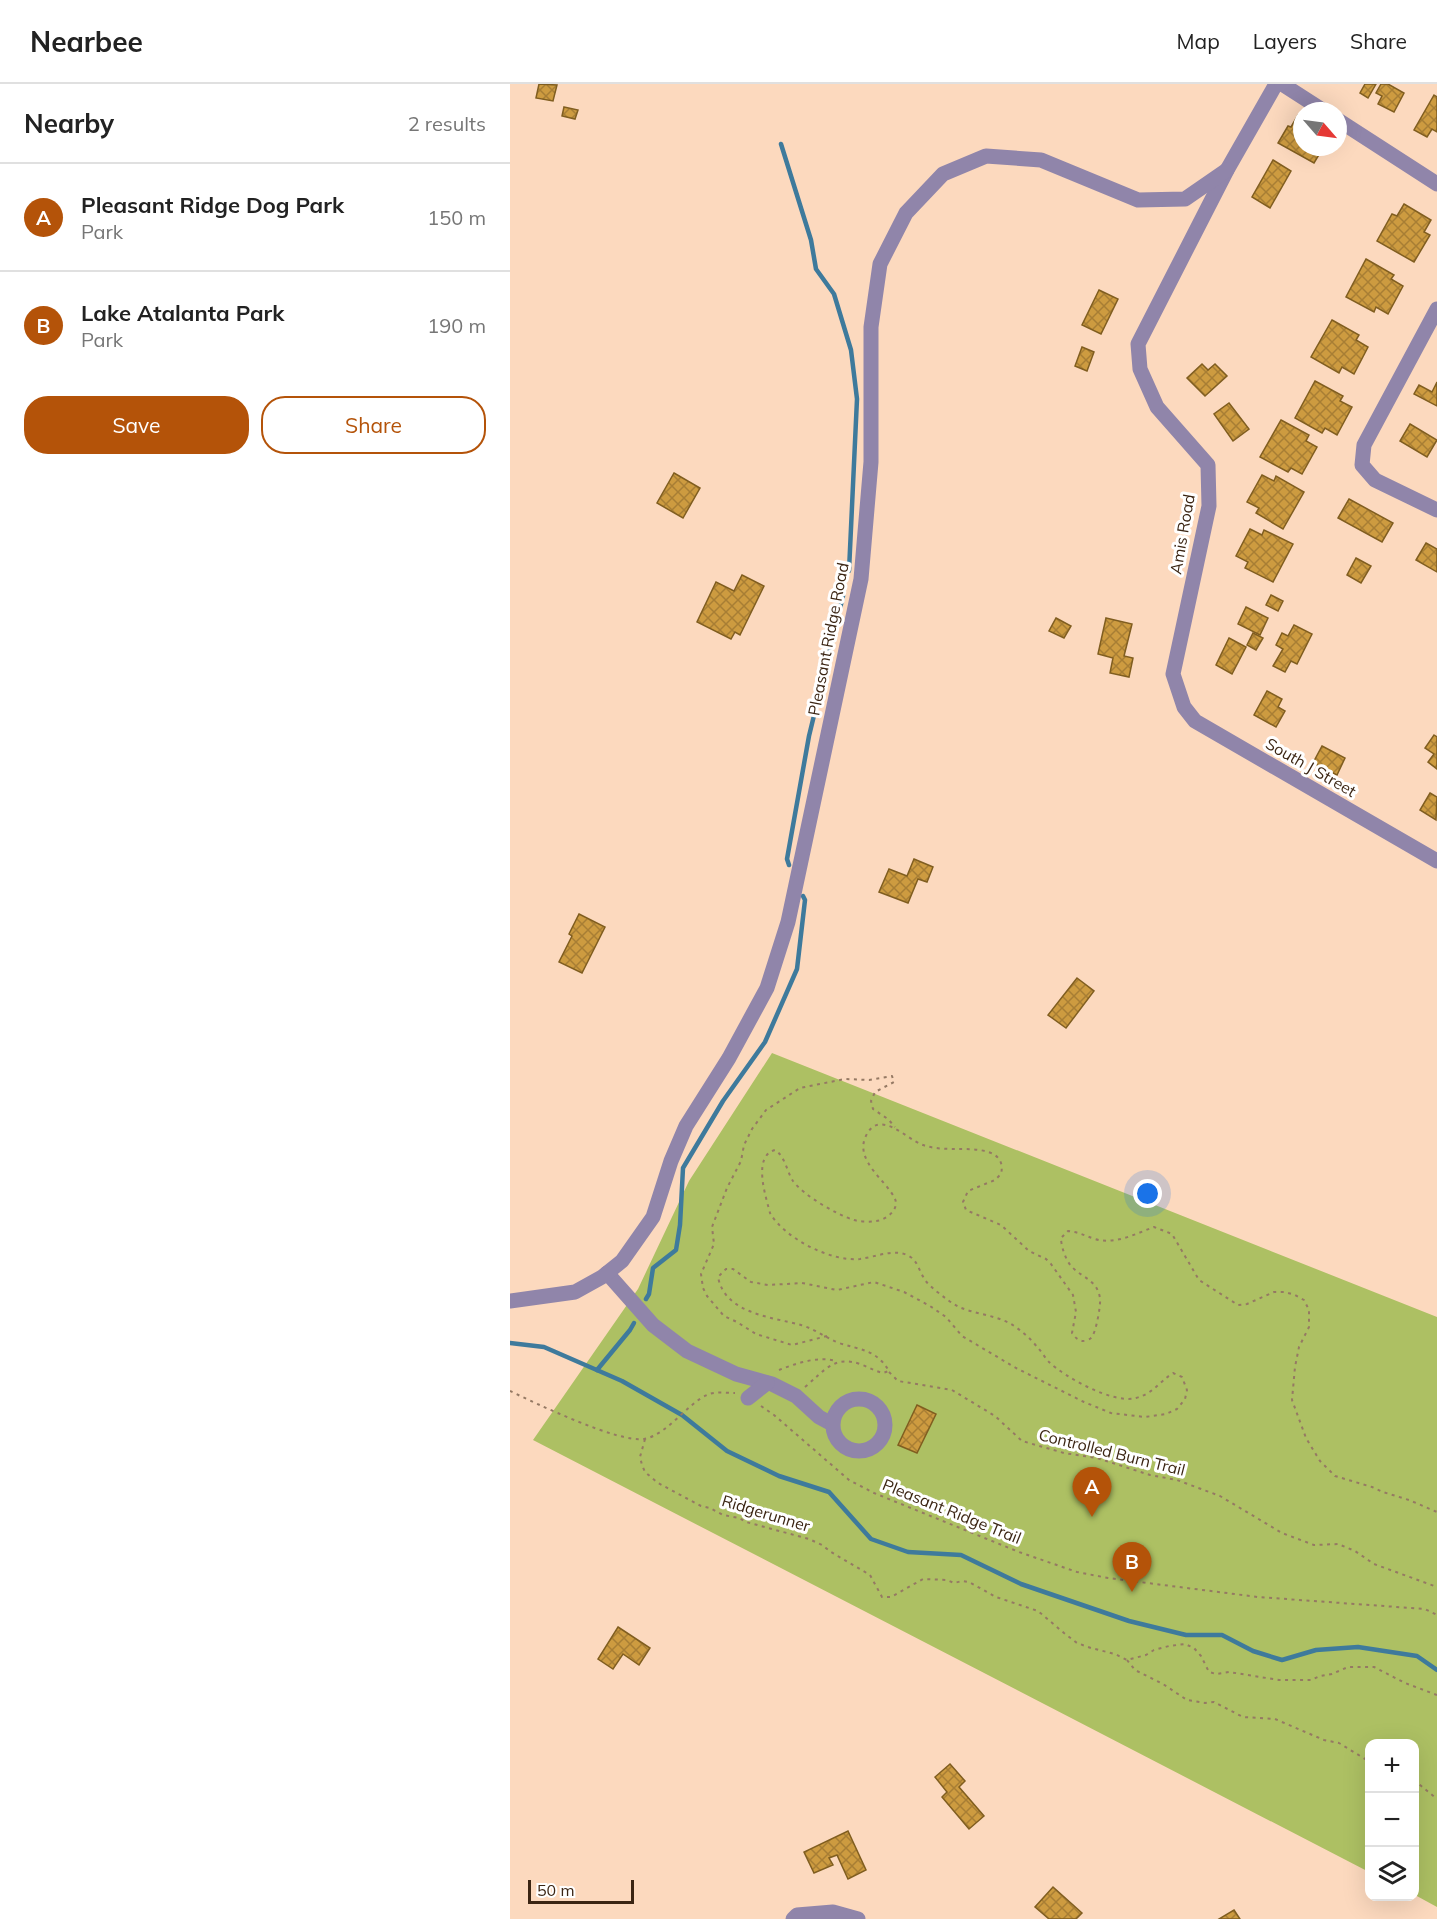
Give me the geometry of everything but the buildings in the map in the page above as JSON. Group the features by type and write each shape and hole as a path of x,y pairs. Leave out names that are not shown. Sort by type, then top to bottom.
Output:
{"street":[{"name":"Pleasant Ridge Road","path":"510,1301 575,1292 622,1261 653,1217 671,1161 686,1126 729,1059 767,988 788,922 861,579 871,462 871,327 880,264 906,213 943,174 987,156 1041,160 1138,200 1185,199 1227,170 1276,84"},
{"path":"1282,84 1309,102"},
{"path":"1347,126 1437,184"},
{"name":"Amis Road","path":"1178,694 1173,674 1209,506 1208,465 1157,406 1140,369 1138,344 1227,170"},
{"path":"1437,309 1364,445 1362,465 1376,480 1437,510"},
{"name":"South J Street","path":"1178,694 1195,722 1437,861"},
{"path":"607,1273 653,1325 687,1351 736,1374 796,1396 819,1417 832,1424"},
{"path":"748,1398 762,1382"},
{"path":"792,1919 797,1915 833,1912 858,1919"}],"path":[{"path":"827,1336 792,1345 756,1334 724,1316 707,1296 701,1274 714,1244 712,1227 727,1188 741,1161 744,1146 752,1129 766,1110 800,1088 845,1079 869,1080 892,1076 894,1082 875,1092 871,1101 873,1109 888,1119 897,1129 920,1144 932,1148 990,1151 1001,1162 1000,1174 995,1180 968,1191 963,1202 966,1210 1000,1225 1029,1251 1046,1259 1073,1295 1076,1312 1072,1333 1076,1338 1085,1341 1092,1338 1101,1299 1095,1286 1083,1274 1072,1268 1061,1245 1061,1238 1068,1231 1108,1242 1154,1227 1172,1234 1199,1280 1238,1305 1247,1304 1274,1292 1295,1294 1304,1300 1309,1310 1309,1326 1299,1347 1292,1400 1298,1419 1320,1461 1335,1476 1409,1500 1437,1512"},
{"name":"Controlled Burn Trail","path":"897,1129 884,1125 876,1126 869,1131 864,1147 869,1165 896,1198 892,1214 887,1218 879,1221 856,1221 813,1199 795,1184 782,1156 775,1150 765,1156 762,1167 773,1220 805,1244 829,1254 854,1259 894,1252 910,1256 929,1285 949,1301 962,1308 1010,1323 1030,1338 1048,1362 1069,1379 1112,1396 1137,1398 1158,1387 1173,1373 1182,1377 1187,1390 1185,1399 1177,1409 1166,1414 1144,1417 1111,1413 1084,1402 1016,1368 962,1336 946,1317 930,1306 904,1292 874,1282 837,1290 802,1283 768,1285 751,1282 733,1269 726,1269 718,1277 723,1292 745,1309 768,1318 817,1331 836,1342 856,1347 879,1358 897,1381 952,1390 995,1416 1022,1441 1064,1453 1097,1458 1150,1475 1176,1480 1220,1497 1282,1533 1314,1545 1338,1544 1355,1551 1374,1564 1437,1587"},
{"name":"Controlled Burn Trail","path":"762,1382 782,1369 813,1359 860,1364 883,1373 889,1371"},
{"path":"796,1396 837,1361"},
{"path":"510,1391 574,1420 627,1438 645,1439"},
{"name":"Pleasant Ridge Trail","path":"645,1439 666,1428 709,1394 738,1394 774,1414 849,1480 874,1493 1019,1552 1077,1572 1258,1597 1425,1609 1437,1615"},
{"name":"Ridgerunner","path":"645,1439 640,1457 642,1465 645,1472 658,1483 723,1515 809,1539 822,1545 870,1575 882,1597 891,1597 923,1579 947,1580 954,1583 969,1582 996,1597 1038,1611 1077,1642 1127,1660 1135,1670 1163,1684 1186,1700 1214,1702 1243,1717 1275,1719 1324,1740 1339,1743 1365,1759"},
{"path":"1127,1660 1146,1655 1154,1650 1185,1644 1194,1648 1201,1656 1209,1672 1216,1674 1229,1672 1279,1680 1302,1681 1332,1674 1348,1667 1374,1667 1405,1683 1437,1695"},
{"path":"1419,1784 1437,1799"}],"green space":[{"path":"772,1053 1437,1317 1437,1907 1419,1897 1419,1739 1365,1739 1365,1870 533,1440 638,1289 689,1181"}],"waterway":[{"path":"781,144 811,240 816,269 834,294 851,350 857,399 849,571"},
{"path":"789,865 787,859 809,736 843,596"},
{"path":"646,1299 649,1294 653,1268 676,1250 680,1225 683,1168 723,1101 765,1042 797,969 805,900 803,896"},
{"path":"597,1370 634,1323"},
{"path":"510,1343 544,1347 622,1381 682,1415 727,1451 779,1476 829,1492 871,1539 908,1552 961,1555 1021,1584 1129,1621 1186,1635 1222,1635 1253,1651 1282,1660 1316,1650 1358,1647 1417,1656 1437,1670"}],"place":[{"name":"Pleasant Ridge Dog Park","path":"1092,1517"},
{"name":"Lake Atalanta Park","path":"1132,1592"}]}
